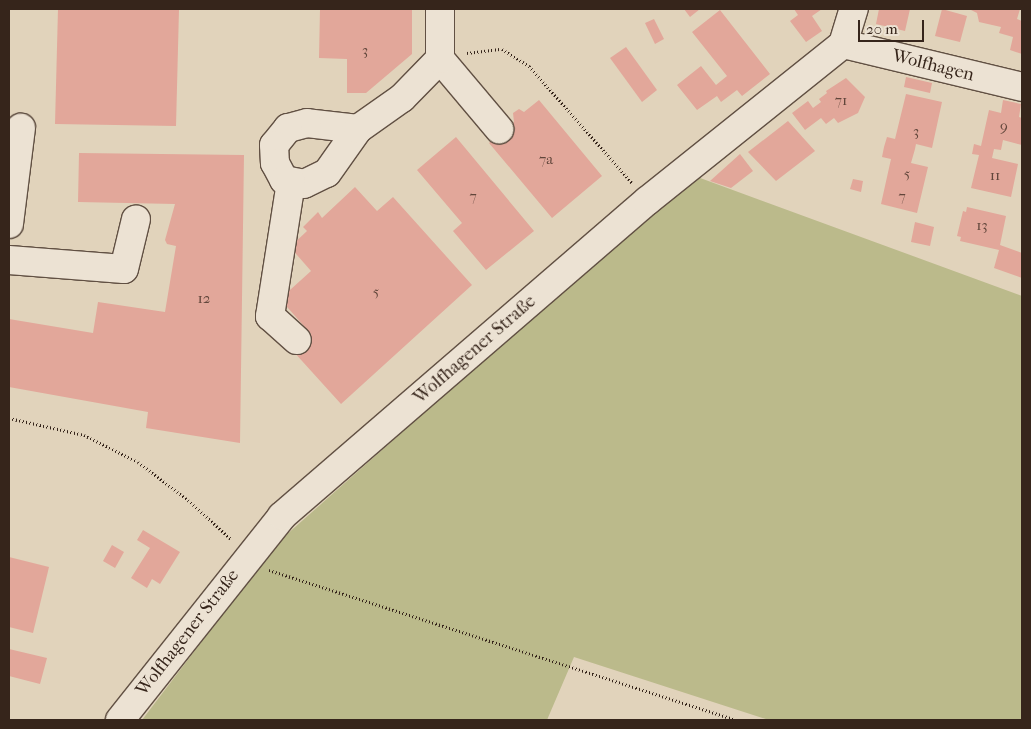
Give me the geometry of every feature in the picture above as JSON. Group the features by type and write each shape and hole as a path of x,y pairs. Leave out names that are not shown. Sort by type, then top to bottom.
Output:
{"street":[{"path":"440,9 440,59 499,129"},
{"path":"844,44 854,9"},
{"name":"Wolfhagen","path":"844,44 1022,87"},
{"name":"Wolfhagener Straße","path":"120,720 248,555 282,516 647,201 844,44"},
{"path":"358,128 307,124 288,128 274,145 275,163 284,180 304,184 327,173 358,128 402,98 440,59"},
{"path":"9,224 22,128"},
{"path":"291,182 270,316 297,340"},
{"path":"9,260 124,268 136,219"}],"path":[{"path":"440,59 502,49 529,66 647,201"},
{"path":"9,418 84,435 138,462 188,500 264,569 736,720"}],"shaded area":[{"path":"692,175 1022,296 1022,720 769,720 574,657 547,720 142,720 276,544"}],"building":[{"path":"58,9 179,9 176,126 55,124"},
{"path":"320,9 412,9 412,54 366,93 347,93 347,59 319,58"},
{"path":"684,9 700,9 690,17"},
{"path":"794,9 822,9 812,16 822,31 806,42 790,21 798,15"},
{"path":"879,9 910,9 905,31 876,24"},
{"path":"942,9 967,16 960,42 935,36"},
{"path":"969,9 1020,9 1017,19 1022,21 1022,54 1010,50 1013,37 999,33 1001,27 979,22 977,13"},
{"path":"720,10 770,74 742,96 737,90 721,102 717,96 697,110 677,85 701,66 716,85 727,76 692,32"},
{"path":"654,19 664,39 655,44 645,23"},
{"path":"626,47 657,90 642,102 610,58"},
{"path":"906,77 932,83 930,93 904,87"},
{"path":"846,78 865,97 858,113 838,123 834,118 826,124 821,118 805,130 792,113 808,101 813,108 821,102 819,99 827,93 826,91"},
{"path":"906,94 942,102 932,148 916,144 911,163 928,167 917,213 881,204 891,159 882,157 884,147 887,137 895,139"},
{"path":"539,100 602,176 552,218 489,143 514,122 513,113 519,109 524,112"},
{"path":"1003,100 1021,104 1019,117 1022,118 1022,145 1003,140 1001,150 994,149 992,158 1018,164 1011,197 971,188 979,155 972,154 974,144 981,146 989,110 1001,113"},
{"path":"788,121 815,151 776,181 748,152"},
{"path":"456,137 534,231 486,270 453,231 462,223 417,170"},
{"path":"79,153 244,155 240,443 146,428 148,412 9,387 9,319 93,333 98,302 165,312 176,246 167,244 165,240 175,204 78,202"},
{"path":"740,154 753,171 731,188 710,181"},
{"path":"853,179 863,181 861,192 850,189"},
{"path":"355,187 377,211 393,197 472,285 341,404 293,351 311,334 280,299 311,271 290,247 307,231 303,227 318,212 322,218"},
{"path":"967,207 1006,216 1000,245 1022,253 1022,278 994,268 999,250 960,241 961,237 957,236 963,211 966,212"},
{"path":"915,222 934,227 930,246 911,242"},
{"path":"143,530 180,552 160,584 152,579 147,588 131,578 150,548 137,540"},
{"path":"112,545 124,552 115,568 103,561"},
{"path":"9,557 49,567 33,633 9,627"},
{"path":"9,649 47,658 40,684 9,676"}]}
